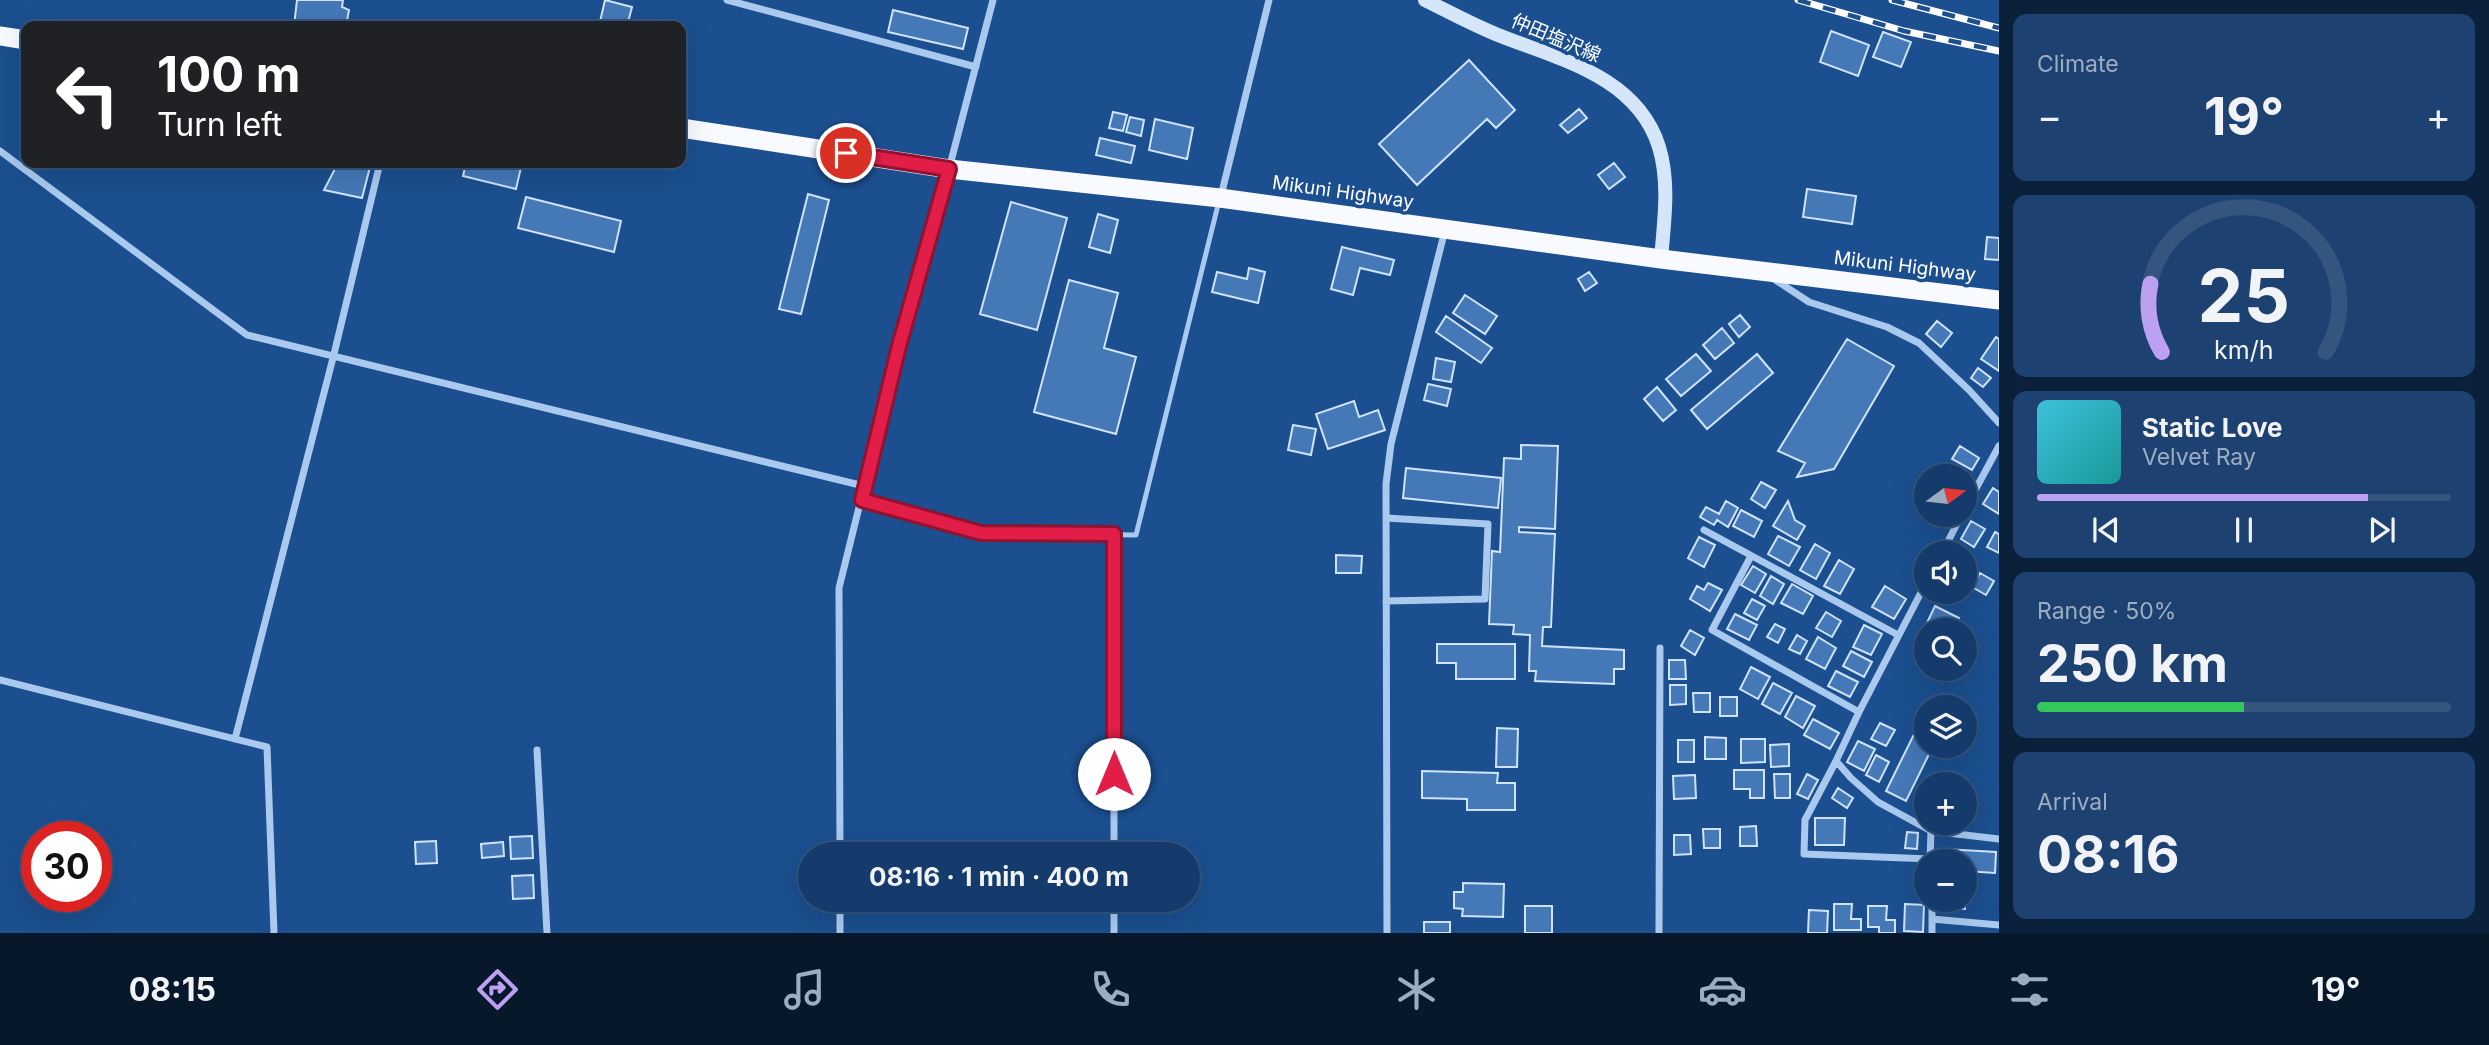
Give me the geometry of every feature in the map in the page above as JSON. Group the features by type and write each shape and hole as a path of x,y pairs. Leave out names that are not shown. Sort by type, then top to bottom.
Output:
{"highway":[{"path":"0,36 21,39"},
{"name":"Mikuni Highway","path":"686,129 949,169 1220,198 1661,259 1999,300"}],"main road":[{"name":"仲田塩沢線","path":"1425,0 1494,34 1588,70 1633,101 1648,123 1658,146 1663,170 1666,198 1661,259"}],"street":[{"path":"727,0 976,68"},
{"path":"840,842 839,588 899,346 993,0"},
{"path":"1220,198 1269,0"},
{"path":"0,151 21,167"},
{"path":"23,168 247,335 334,354 864,486"},
{"path":"235,739 379,168"},
{"path":"1387,933 1386,484 1391,444 1445,230"},
{"path":"1762,271 1809,302 1887,327 1919,343 1969,390 1999,423"},
{"path":"1978,485 1999,446"},
{"path":"1386,517 1488,524 1485,599 1386,601"},
{"path":"1704,530 1898,635"},
{"path":"1114,534 1114,842"},
{"path":"1751,556 1712,630 1859,712"},
{"path":"1914,859 1804,854 1805,820 1915,604"},
{"path":"1659,933 1660,648"},
{"path":"0,680 267,747 274,933"},
{"path":"537,750 547,933"},
{"path":"1836,761 1878,802 1914,822"},
{"path":"1965,835 1999,839"},
{"path":"840,912 840,933"},
{"path":"1114,912 1114,933"},
{"path":"1932,912 1932,933"},
{"path":"1932,919 1999,925"}],"lane":[{"path":"862,500 981,533 1136,535 1220,198"}],"building":[{"path":"297,0 343,0 342,7 349,10 347,21 295,21"},
{"path":"605,0 632,7 628,21 600,21"},
{"path":"893,10 968,28 963,49 888,32"},
{"path":"1831,31 1869,45 1858,76 1820,62"},
{"path":"1883,32 1911,42 1901,67 1873,57"},
{"path":"1469,60 1515,110 1496,128 1487,119 1417,185 1379,144"},
{"path":"1579,109 1587,118 1568,133 1560,125"},
{"path":"1113,112 1127,115 1123,131 1109,128"},
{"path":"1130,117 1144,120 1141,136 1126,132"},
{"path":"1155,119 1193,128 1187,159 1149,150"},
{"path":"1100,138 1135,146 1131,163 1096,155"},
{"path":"1614,163 1625,177 1609,189 1598,175"},
{"path":"335,168 370,168 362,198 324,190"},
{"path":"465,168 521,168 516,189 463,176"},
{"path":"1807,189 1856,196 1852,224 1803,217"},
{"path":"808,194 829,200 801,314 779,309"},
{"path":"526,197 621,221 614,252 518,228"},
{"path":"1011,202 1067,218 1037,330 980,314"},
{"path":"1098,214 1118,220 1110,253 1089,247"},
{"path":"1987,237 1999,238 1999,260 1985,259"},
{"path":"1342,247 1394,260 1390,275 1360,268 1353,295 1331,289"},
{"path":"1249,268 1265,272 1258,303 1212,292 1217,272 1247,279"},
{"path":"1589,272 1597,283 1585,291 1578,279"},
{"path":"1069,280 1118,293 1104,348 1136,357 1116,434 1034,412"},
{"path":"1465,295 1497,316 1485,334 1453,313"},
{"path":"1740,315 1750,327 1739,337 1729,324"},
{"path":"1446,316 1492,348 1481,363 1436,332"},
{"path":"1937,321 1952,333 1941,347 1926,334"},
{"path":"1722,328 1734,343 1715,359 1703,345"},
{"path":"1996,337 1999,339 1999,371 1981,359"},
{"path":"1847,339 1894,366 1834,469 1797,477 1805,463 1778,451"},
{"path":"1696,354 1711,371 1681,396 1666,379"},
{"path":"1757,354 1773,373 1707,429 1691,410"},
{"path":"1436,358 1455,362 1451,382 1433,379"},
{"path":"1978,368 1991,378 1983,387 1971,378"},
{"path":"1428,384 1451,389 1447,406 1424,400"},
{"path":"1657,387 1676,410 1663,421 1644,399"},
{"path":"1354,401 1359,417 1378,410 1385,430 1328,449 1316,414"},
{"path":"1293,425 1316,429 1311,455 1288,450"},
{"path":"1521,445 1558,446 1555,529 1519,527 1519,532 1555,534 1551,627 1543,627 1542,646 1624,650 1624,669 1614,669 1614,684 1535,681 1536,671 1529,671 1530,635 1513,634 1514,625 1489,624 1492,551 1500,552 1504,458 1521,459"},
{"path":"1960,446 1979,458 1976,464 1961,464 1952,459"},
{"path":"1406,468 1501,478 1498,508 1403,498"},
{"path":"1761,482 1776,490 1765,508 1751,499"},
{"path":"1993,488 1999,492 1999,514 1983,504"},
{"path":"1726,501 1738,508 1728,527 1717,520 1714,525 1700,517 1706,507 1719,514"},
{"path":"1788,501 1795,520 1805,526 1797,540 1773,526"},
{"path":"1741,510 1762,521 1754,537 1733,526"},
{"path":"1978,525 1985,529 1977,542 1961,539 1968,527"},
{"path":"1995,532 1999,534 1999,553 1987,547"},
{"path":"1778,536 1800,547 1789,566 1768,554"},
{"path":"1699,537 1715,545 1704,567 1688,558"},
{"path":"1815,544 1830,553 1816,579 1800,570"},
{"path":"1336,555 1362,556 1361,573 1336,573"},
{"path":"1839,560 1854,569 1840,594 1824,586"},
{"path":"1753,566 1766,574 1755,593 1741,585"},
{"path":"1980,573 1994,581 1986,595 1977,590"},
{"path":"1771,576 1784,584 1773,604 1760,596"},
{"path":"1708,583 1722,590 1710,611 1690,599 1697,586 1704,590"},
{"path":"1792,584 1813,596 1803,614 1781,603"},
{"path":"1885,586 1906,599 1894,619 1872,607"},
{"path":"1752,599 1765,606 1757,620 1744,613"},
{"path":"1935,606 1959,618 1929,618"},
{"path":"1826,612 1841,621 1832,637 1816,628"},
{"path":"1735,614 1757,625 1749,640 1727,629"},
{"path":"1775,624 1785,629 1778,643 1767,637"},
{"path":"1864,625 1882,634 1871,655 1853,647"},
{"path":"1690,630 1704,638 1695,655 1681,646"},
{"path":"1797,635 1807,641 1800,654 1789,649"},
{"path":"1818,637 1836,648 1825,669 1806,659"},
{"path":"1437,644 1515,644 1515,679 1456,679 1456,663 1437,663"},
{"path":"1851,651 1872,662 1864,677 1843,666"},
{"path":"1669,660 1685,660 1686,679 1669,679"},
{"path":"1751,667 1770,677 1758,699 1740,689"},
{"path":"1836,671 1858,682 1850,697 1828,686"},
{"path":"1773,683 1792,693 1780,714 1762,704"},
{"path":"1670,685 1686,685 1686,704 1670,705"},
{"path":"1693,693 1710,693 1710,712 1694,712"},
{"path":"1796,696 1815,706 1803,728 1785,717"},
{"path":"1720,697 1737,697 1737,716 1720,716"},
{"path":"1813,719 1839,733 1830,749 1804,735"},
{"path":"1880,723 1895,730 1886,746 1871,739"},
{"path":"1497,728 1518,729 1517,767 1496,767"},
{"path":"1914,734 1914,758 1927,758 1920,772 1914,772 1914,785 1906,801 1886,791"},
{"path":"1705,737 1726,738 1726,759 1705,759"},
{"path":"1741,739 1765,739 1765,762 1741,763"},
{"path":"1678,740 1694,740 1694,762 1678,762"},
{"path":"1858,741 1875,749 1864,771 1847,762"},
{"path":"1789,744 1789,766 1771,767 1770,745"},
{"path":"1876,755 1889,762 1879,782 1866,775"},
{"path":"1734,770 1764,770 1764,798 1750,798 1750,789 1734,789"},
{"path":"1422,771 1498,773 1497,783 1515,783 1515,810 1467,810 1467,799 1422,798"},
{"path":"1774,774 1790,774 1790,798 1775,798"},
{"path":"1807,774 1818,780 1808,799 1797,794"},
{"path":"1695,775 1696,798 1674,799 1673,776"},
{"path":"1838,788 1853,798 1847,808 1832,798"},
{"path":"1815,818 1845,818 1844,845 1815,845"},
{"path":"1756,826 1757,846 1740,846 1740,827"},
{"path":"1703,829 1720,829 1720,848 1704,848"},
{"path":"1907,832 1918,835 1917,849 1905,848"},
{"path":"1674,835 1690,835 1691,854 1674,855"},
{"path":"532,836 533,858 511,859 510,837"},
{"path":"436,841 437,863 416,864 415,842"},
{"path":"503,842 504,856 482,858 481,844"},
{"path":"1977,851 1996,852 1995,873 1977,872"},
{"path":"533,875 534,898 513,899 512,876"},
{"path":"1463,883 1504,884 1503,917 1462,916 1463,909 1454,908 1454,892 1463,892"},
{"path":"1834,904 1852,904 1851,919 1861,919 1861,930 1834,930"},
{"path":"1905,904 1914,904 1914,912 1924,912 1923,932 1904,931"},
{"path":"1525,906 1552,906 1552,933 1525,933"},
{"path":"1868,906 1887,906 1886,920 1895,920 1895,933 1879,933 1879,927 1868,927"},
{"path":"1809,910 1828,911 1827,933 1808,933"},
{"path":"1424,922 1450,922 1450,933 1424,933"}],"railway":[{"path":"1798,0 1904,31 1999,51"},
{"path":"1892,0 1999,28"}],"route":[{"path":"846,153 949,169 899,346 862,500 981,533 1114,534 1114,774"}]}
